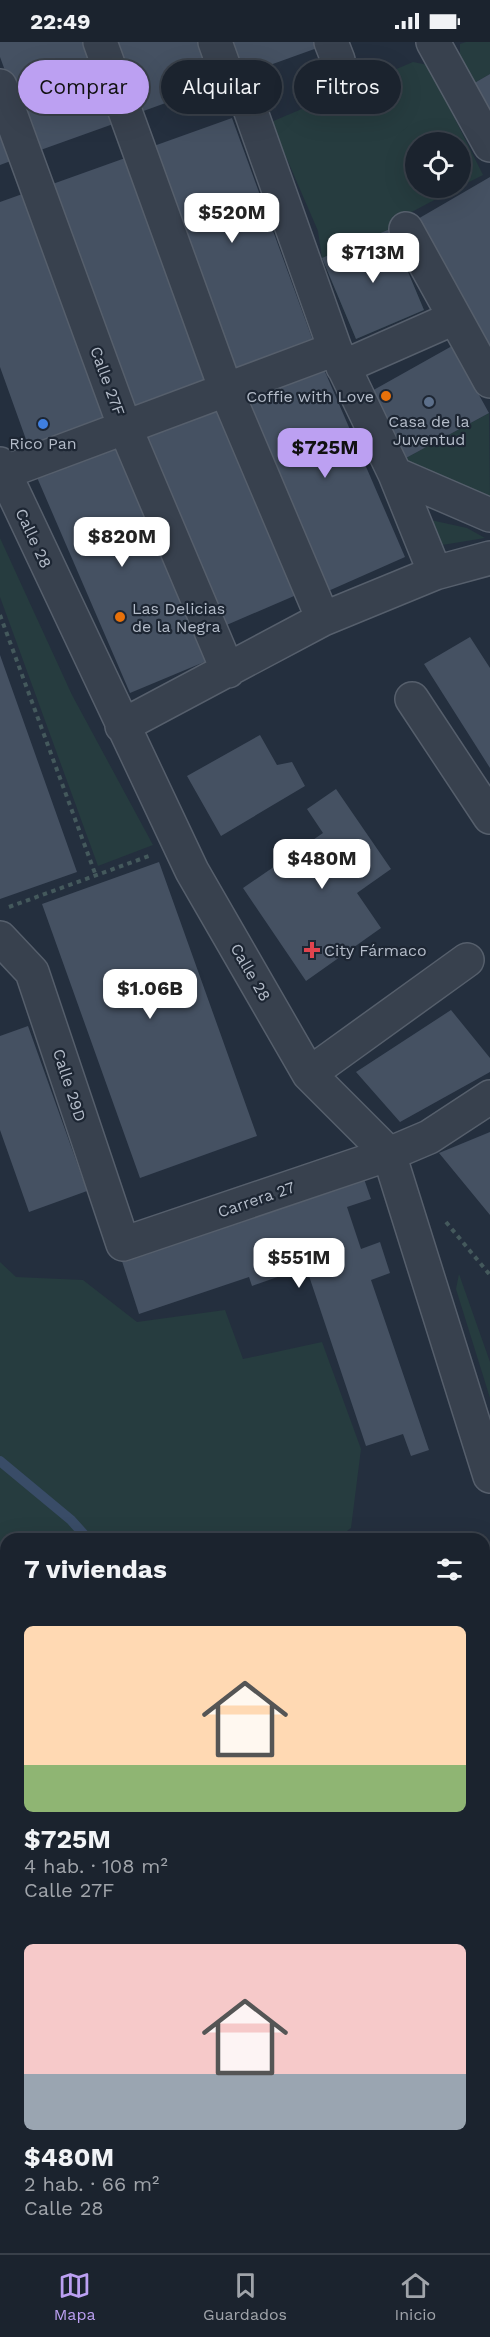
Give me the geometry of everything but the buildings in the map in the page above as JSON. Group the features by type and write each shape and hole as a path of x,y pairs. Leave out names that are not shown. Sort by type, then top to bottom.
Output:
{"street":[{"path":"100,42 226,390 322,619"},
{"path":"215,42 240,96 339,358 395,474 435,573"},
{"path":"433,42 490,145"},
{"name":"Calle 27F","path":"0,86 124,425 228,671"},
{"path":"406,229 490,381"},
{"path":"2,469 226,390 339,358 454,318"},
{"name":"Calle 28","path":"2,469 178,846 309,1074 390,1154 490,1476"},
{"path":"395,474 490,515"},
{"path":"122,726 322,619 435,573 490,558"},
{"path":"412,699 490,816"},
{"name":"Calle 29D","path":"0,938 32,972 123,1244"},
{"path":"309,1074 467,960"},
{"name":"Carrera 27","path":"123,1244 390,1154 429,1137 490,1097"}],"path":[{"path":"0,615 96,876"},
{"path":"0,910 178,846"}],"green space":[{"path":"490,42 490,74 471,85 460,61 460,44"},
{"path":"413,62 428,65 462,132 405,132 405,198 438,198 406,215 390,229 424,310 356,339 322,258 318,231 271,122 294,112 401,114 401,67"},
{"path":"471,151 483,175 471,181"},
{"path":"489,413 490,500 412,468 406,458"},
{"path":"426,519 467,528 485,538 436,546"},
{"path":"0,538 72,695 153,845 98,866 0,597"},
{"path":"0,1262 16,1277 83,1280 137,1322 225,1310 243,1359 322,1342 361,1449 351,1528 344,1533 0,1533"},
{"path":"459,1274 490,1362 490,1398 456,1289"}],"waterway":[{"path":"0,1461 71,1520 83,1533"}],"place":[{"name":"Coffie with Love","path":"386,396"},
{"name":"Casa de la Juventud","path":"429,402"},
{"name":"Rico Pan","path":"43,424"},
{"name":"Las Delicias de la Negra","path":"120,617"},
{"name":"City Fármaco","path":"312,950"}]}
